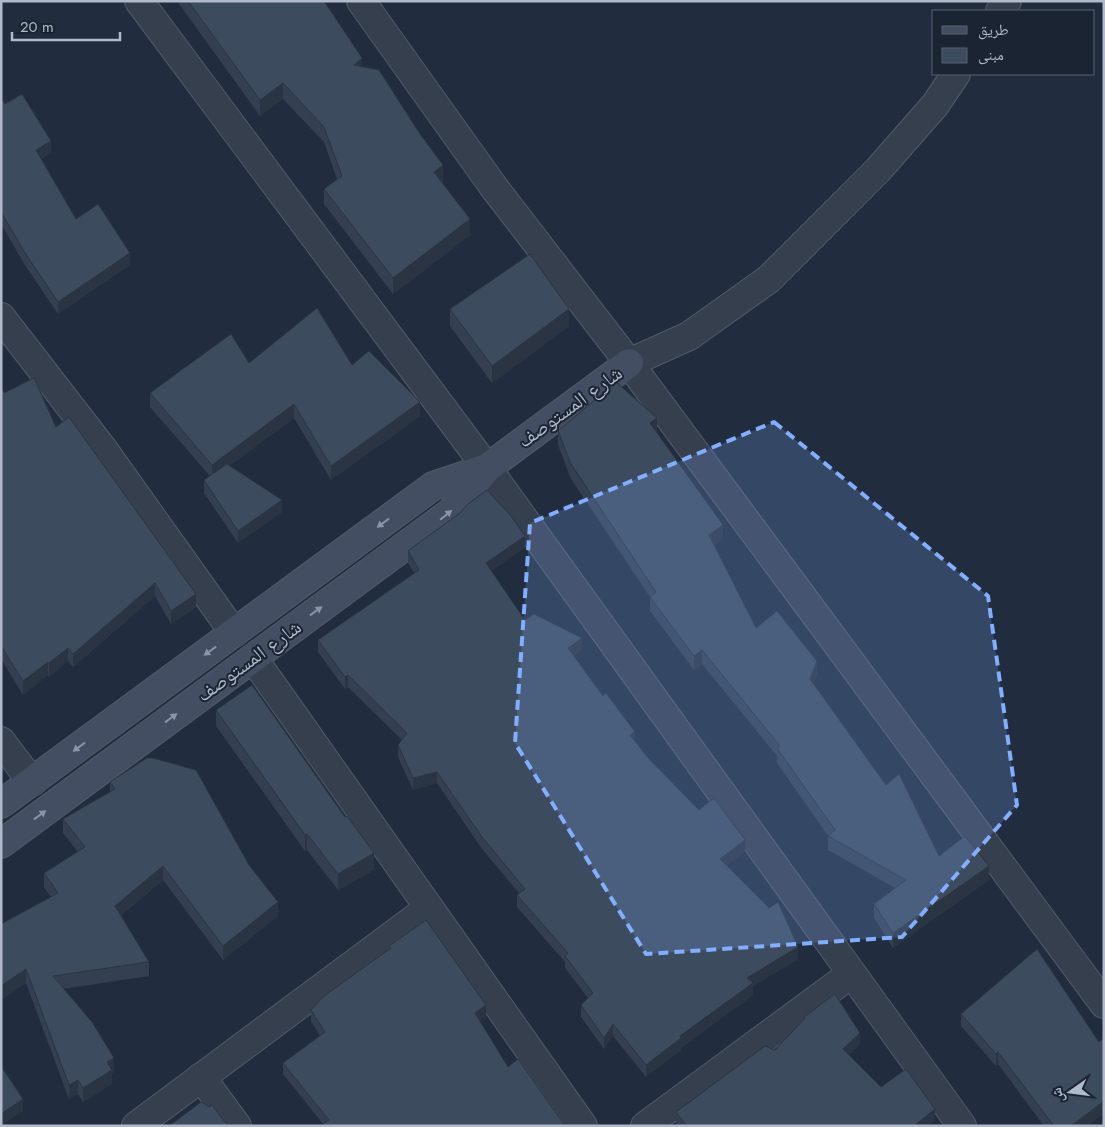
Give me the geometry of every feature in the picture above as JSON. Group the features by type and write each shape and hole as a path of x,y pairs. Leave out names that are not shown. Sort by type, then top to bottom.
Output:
{"street":[{"path":"140,1 487,468 962,1126"},
{"path":"361,1 493,186 629,363 1104,1004"},
{"path":"629,363 689,336 769,279 878,170 935,105 955,75"},
{"path":"1,317 103,450 253,658 583,1126"},
{"name":"شارع المستوصف","path":"1,844 451,512 487,468 629,363"},
{"name":"شارع المستوصف","path":"1,804 433,486 487,468"},
{"path":"1,741 32,782"},
{"path":"136,1126 429,908"},
{"path":"645,1126 851,974"},
{"path":"201,1077 237,1126"}],"highlighted area":[{"path":"774,422 988,596 1017,805 902,937 646,954 515,743 530,523"}],"building":[{"path":"188,1 324,1 362,58 354,65 379,70 420,134 443,165 434,172 470,219 393,278 324,189 342,176 324,127 283,83 260,100"},
{"path":"22,94 51,141 36,150 76,219 98,204 130,253 58,302 25,253 1,212 1,98 5,104"},
{"path":"530,254 569,309 492,366 450,309"},
{"path":"317,308 352,365 369,351 420,402 331,466 294,404 212,465 150,393 231,334 249,363"},
{"path":"34,378 56,427 69,417 196,594 171,611 155,583 73,654 68,648 23,681 1,647 1,386 4,393"},
{"path":"616,382 657,418 650,423 723,525 709,535 756,628 777,611 817,661 810,679 886,785 899,774 939,856 965,836 989,866 893,933 874,904 906,880 828,836 835,830 777,748 780,746 702,650 694,656 650,597 656,592 571,464 558,431"},
{"path":"227,464 282,500 238,531 204,480"},
{"path":"487,490 511,516 525,536 486,563 525,620 534,614 582,638 568,648 603,696 606,693 635,732 630,735 649,759 699,810 714,798 745,840 720,859 769,908 778,902 798,947 747,978 753,983 680,1036 681,1038 646,1065 613,1024 604,1038 581,1005 593,993 565,956 568,953 517,895 525,889 482,837 437,772 413,778 398,745 407,733 348,675 345,677 318,640 419,570 408,551 460,513 468,504"},
{"path":"252,685 345,817 347,816 374,853 338,874 307,834 305,835 216,710"},
{"path":"147,758 196,770 249,865 278,902 223,946 163,866 115,906 149,962 53,976 92,1022 114,1058 107,1062 112,1070 83,1088 78,1080 69,1085 26,969 1,986 1,924 58,893 44,873 85,847 63,819 115,789 110,782"},
{"path":"426,920 486,1005 475,1013 508,1067 518,1059 565,1126 324,1126 323,1124 329,1120 283,1063 325,1032 311,1010 324,996 391,948 389,946"},
{"path":"1037,949 1099,1042 1104,1038 1104,1101 1071,1126 1054,1126 998,1052 996,1054 961,1014"},
{"path":"835,994 860,1033 843,1049 881,1087 906,1069 935,1109 914,1126 687,1126 676,1112 765,1046 775,1050 804,1017"},
{"path":"1,1066 23,1099 1,1114"},
{"path":"201,1102 210,1107 211,1104 229,1126 169,1126"}]}
